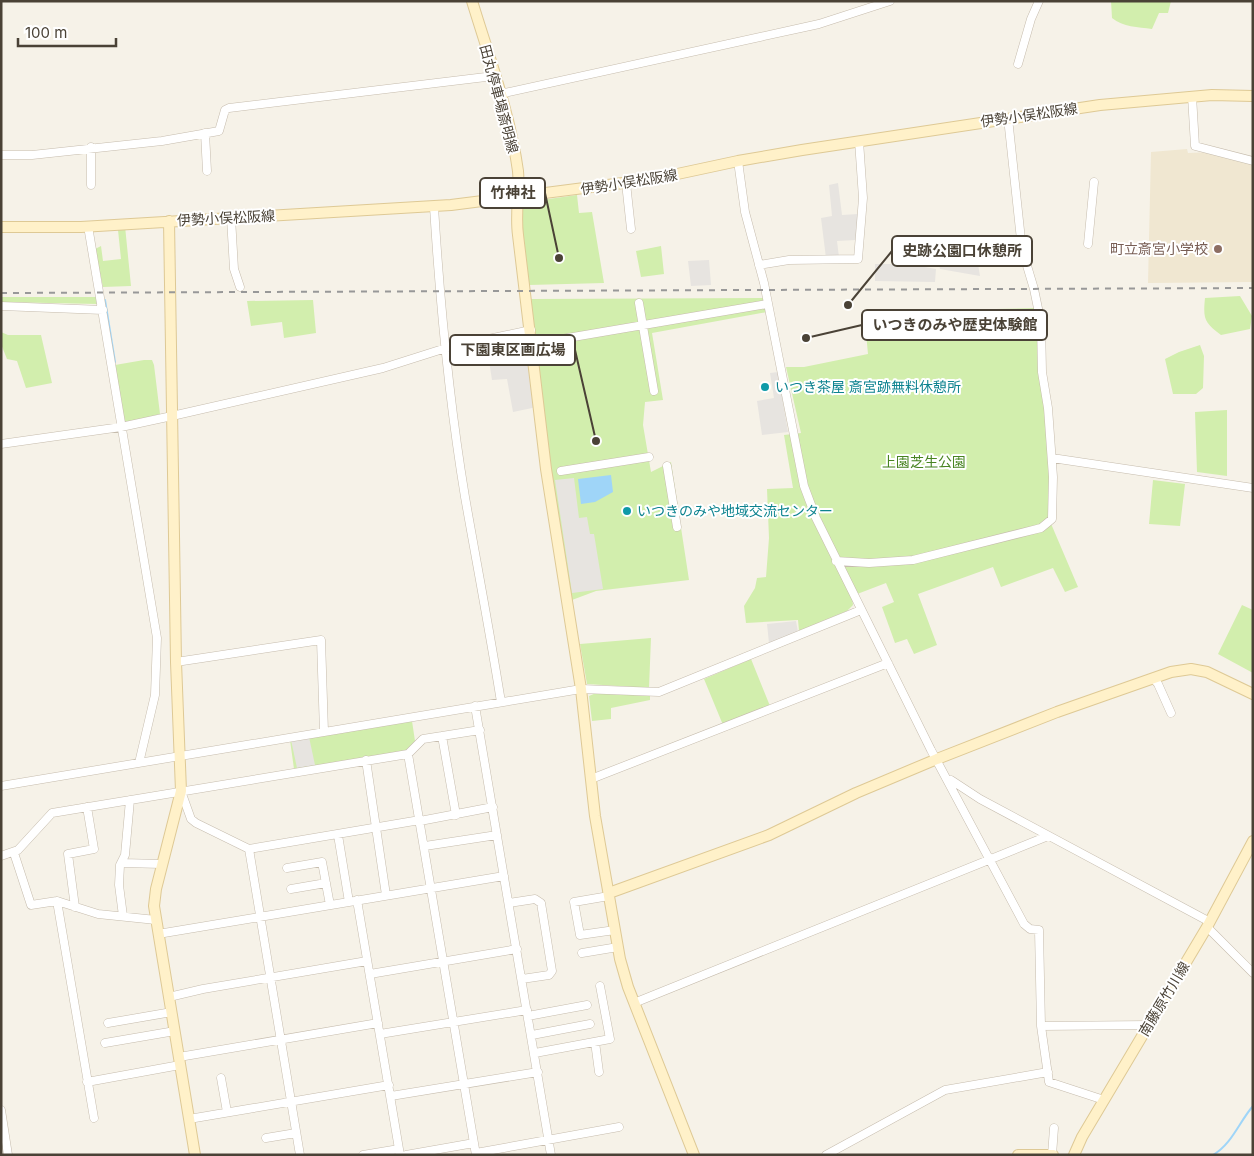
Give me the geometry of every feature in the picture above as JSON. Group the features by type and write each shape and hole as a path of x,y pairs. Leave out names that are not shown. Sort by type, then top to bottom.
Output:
{"street":[{"name":"田丸停車場斎明線","path":"472,1 500,94 518,172 518,236 531,330 546,469 580,689 591,779 618,947 625,979 694,1155"},
{"path":"500,94 819,24 890,1"},
{"path":"1018,64 1031,18 1039,1"},
{"path":"1,156 32,155 91,147 162,141 218,130 226,110 229,108 494,76"},
{"path":"1192,96 1195,146 1253,161"},
{"name":"伊勢小俣松阪線","path":"1,227 88,226 434,207 626,183 738,160 1100,105 1192,96 1253,96"},
{"path":"836,561 868,563 913,560 1041,528 1052,519 1052,458 1042,372 1041,323 1034,289 1022,249 1008,118"},
{"path":"205,133 207,171"},
{"path":"759,265 789,260 858,259 863,198 859,141"},
{"path":"91,147 91,185"},
{"path":"738,160 745,212 759,265 804,486 836,561 1024,924 1030,929 1039,930 1041,1026 1049,1082 1104,1100"},
{"path":"1088,244 1094,182"},
{"path":"626,183 631,229"},
{"path":"434,207 446,348 465,496 480,569 501,702"},
{"path":"231,218 234,269 240,287"},
{"path":"169,221 178,756 181,791 191,819 249,849 456,815 493,807"},
{"path":"88,226 157,643 155,695 140,762"},
{"path":"639,303 654,391"},
{"path":"532,344 767,304"},
{"path":"1,306 103,310"},
{"path":"1,444 121,427 383,368 446,348 531,330"},
{"path":"561,471 649,457"},
{"path":"1052,458 1253,488"},
{"path":"666,466 677,527"},
{"path":"1,786 580,689 659,692 862,610"},
{"path":"176,662 321,640 324,732"},
{"path":"591,779 888,662"},
{"path":"615,930 580,936 574,902 609,895 769,835 856,792 1057,712 1178,670 1198,670 1212,673 1253,694"},
{"path":"1153,678 1158,684 1171,713"},
{"path":"475,706 551,1155"},
{"path":"1,856 14,853 52,814 408,754 423,739 480,730"},
{"path":"442,736 456,815"},
{"path":"408,754 476,1154 619,1127"},
{"path":"366,760 386,895"},
{"path":"948,777 980,799 1209,924 1253,973"},
{"path":"181,791 154,900 195,1155"},
{"path":"123,916 119,884 125,855 130,800"},
{"path":"75,907 68,854 94,849 87,807"},
{"path":"338,835 349,902"},
{"path":"425,846 497,835"},
{"path":"634,1002 1048,836"},
{"name":"南藤原竹川線","path":"1078,1152 1104,1100 1209,924 1252,846"},
{"path":"249,849 300,1155"},
{"path":"14,853 31,906 57,901 98,914 156,920"},
{"path":"287,868 322,862 330,905"},
{"path":"122,863 162,864"},
{"path":"158,934 504,876"},
{"path":"291,889 326,883"},
{"path":"509,903 535,899 541,902 552,971 549,975 522,979"},
{"path":"358,900 400,1152 363,1155"},
{"path":"57,901 94,1118"},
{"path":"582,953 618,947"},
{"path":"370,974 517,948"},
{"path":"169,997 270,977 367,961"},
{"path":"535,1053 610,1039 600,986"},
{"path":"380,1034 453,1022 587,1005"},
{"path":"108,1022 172,1012"},
{"path":"87,1082 281,1040 378,1023"},
{"path":"532,1035 590,1024"},
{"path":"1041,1026 1149,1025"},
{"path":"106,1043 174,1031"},
{"path":"595,1042 599,1072"},
{"path":"390,1096 538,1072"},
{"path":"826,1155 945,1090 1048,1072"},
{"path":"221,1078 227,1112"},
{"path":"189,1119 389,1086"},
{"path":"1,1110 3,1133 8,1155"},
{"path":"1018,1155 1052,1155 1054,1128"},
{"path":"266,1138 296,1133"},
{"path":"406,1155 474,1143"}],"shaded area":[{"path":"1187,149 1188,153 1212,152 1253,164 1253,282 1148,283 1151,152"},
{"path":"838,183 842,215 858,214 856,240 837,241 839,257 826,258 821,218 832,216 829,185"},
{"path":"977,258 980,276 940,269 939,264"},
{"path":"709,260 711,285 691,286 688,261"},
{"path":"875,264 908,264 936,269 935,282 875,281"},
{"path":"525,334 537,407 513,412 507,379 492,380 486,342"},
{"path":"778,372 788,432 762,435 757,401 774,398 770,373"},
{"path":"574,478 579,518 587,517 590,534 594,534 603,589 572,593 555,480"},
{"path":"796,621 798,632 769,643 767,624"},
{"path":"309,737 315,765 297,768 291,740"}],"green space":[{"path":"1111,1 1171,1 1168,13 1159,13 1152,29 1131,26 1116,21 1112,18"},
{"path":"577,195 579,213 592,212 604,283 529,285 520,210 528,202"},
{"path":"125,226 131,286 103,287 95,249 101,246 103,261 121,259 118,230"},
{"path":"661,246 664,274 641,277 636,251"},
{"path":"1240,296 1252,316 1250,329 1221,335 1206,320 1204,311 1205,298"},
{"path":"1,297 97,297 98,304 1,302"},
{"path":"764,298 767,312 652,333 663,400 645,402 643,425 651,472 671,462 689,580 596,591 572,600 552,479 531,299"},
{"path":"313,300 316,333 284,338 282,322 251,326 247,301"},
{"name":"上園芝生公園","path":"1034,308 1051,476 1049,519 1078,587 1065,592 1053,568 1001,587 993,567 918,594 937,645 914,654 907,639 895,643 882,607 894,602 886,583 852,596 853,605 847,611 799,631 798,620 746,623 744,606 755,588 757,578 766,577 769,538 767,489 793,488 784,435 801,433 786,367 804,367 868,354 864,312"},
{"path":"1,332 8,335 41,335 52,383 26,388 17,361 7,359 1,344"},
{"path":"1200,345 1204,356 1203,388 1196,394 1173,394 1165,359"},
{"path":"152,360 154,365 160,414 124,424 115,365"},
{"path":"1227,410 1227,476 1197,472 1195,412"},
{"path":"1153,480 1185,484 1180,526 1149,524"},
{"path":"1242,605 1253,610 1253,673 1218,654"},
{"path":"651,638 649,688 587,684 580,644"},
{"path":"751,659 770,706 723,725 704,679"},
{"path":"596,693 650,696 650,700 611,708 611,719 592,721 589,696"},
{"path":"412,721 415,741 408,750 294,769 290,740"}],"water":[{"path":"611,475 613,492 595,502 581,504 578,479"}],"waterway":[{"path":"105,300 115,362"},
{"path":"1213,1155 1230,1139 1253,1106"}],"railway":[{"path":"1,293 1253,288"}],"place":[{"name":"町立斎宮小学校","path":"1218,249"},
{"name":"竹神社","path":"559,258"},
{"name":"史跡公園口休憩所","path":"848,305"},
{"name":"いつきのみや歴史体験館","path":"806,338"},
{"name":"いつき茶屋 斎宮跡無料休憩所","path":"765,387"},
{"name":"下園東区画広場","path":"596,441"},
{"name":"いつきのみや地域交流センター","path":"627,511"}]}
